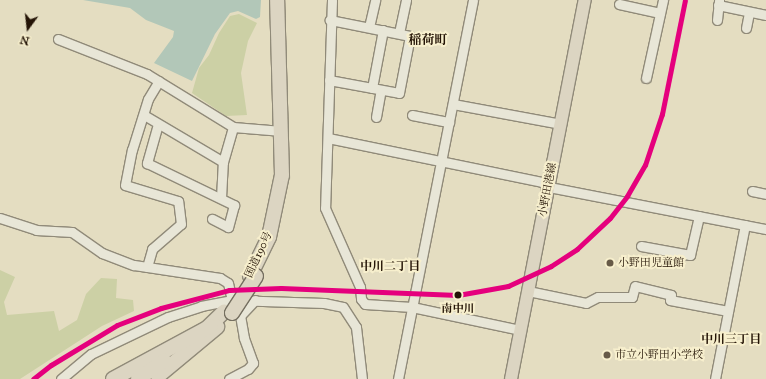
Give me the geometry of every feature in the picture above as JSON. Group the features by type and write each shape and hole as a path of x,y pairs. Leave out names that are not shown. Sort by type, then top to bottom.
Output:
{"highway":[{"name":"国道190号","path":"138,379 191,342 211,326 229,308 253,276 269,237 276,215 282,175 282,131 276,46 276,0"},
{"name":"国道190号","path":"282,131 285,118 286,0"},
{"path":"154,379 204,341 229,308"},
{"path":"112,379 211,326"}],"main road":[{"name":"小野田港線","path":"511,379 585,0"}],"street":[{"path":"332,0 330,20 325,208 360,287 361,299 365,304 412,307 520,330"},
{"path":"369,27 375,0"},
{"path":"399,34 406,0"},
{"path":"398,379 473,0"},
{"path":"646,78 663,0"},
{"path":"716,20 719,3 749,12 766,15"},
{"path":"619,4 660,13"},
{"path":"746,28 749,12"},
{"path":"329,80 399,93 410,36 330,20"},
{"path":"372,88 383,30"},
{"path":"58,39 140,70 233,127 282,131"},
{"path":"147,267 152,249 181,224 178,201 125,185 144,115 159,81"},
{"path":"376,117 381,90"},
{"path":"453,104 561,124"},
{"path":"412,114 449,122"},
{"path":"144,115 223,162"},
{"path":"158,124 147,163 234,205 228,227 212,219"},
{"path":"221,198 223,162 233,127"},
{"path":"328,138 542,182 549,187 766,229"},
{"path":"752,191 766,194"},
{"path":"641,246 690,255 699,216"},
{"path":"0,218 36,230 72,232 106,255 147,267 225,280 229,308"},
{"path":"715,379 745,225"},
{"path":"528,291 586,303 598,298 632,296 635,286 671,295 670,300 728,311"},
{"path":"229,379 248,369 253,363 244,338 240,316 255,300"},
{"path":"61,379 91,354 162,320 201,306 229,308 255,300 324,303 343,307 356,327 362,379"}],"green space":[{"path":"239,14 257,23 248,41 241,73 247,115 226,116 192,93 199,68 209,55 219,33 230,16"},
{"path":"0,270 15,277 4,302 7,315 54,311 59,331 77,320 86,294 101,278 117,279 116,298 133,300 134,311 102,326 20,379 0,379"}],"shaded area":[{"path":"83,0 261,0 260,17 256,19 238,11 230,13 215,34 192,81 154,63 173,37 174,31 146,20 130,8"}],"transit line":[{"path":"33,379 51,365 117,325 161,308 229,290 281,288 458,295 508,286 551,266 577,249 610,218 627,196 645,165 662,114 685,0"}],"place":[{"name":"小野田児童館","path":"610,263"},
{"name":"南中川","path":"458,295"},
{"name":"市立小野田小学校","path":"607,355"}],"district":[{"name":"稲荷町","path":"428,40"},
{"name":"中川二丁目","path":"390,267"},
{"name":"中川三丁目","path":"731,340"}]}
